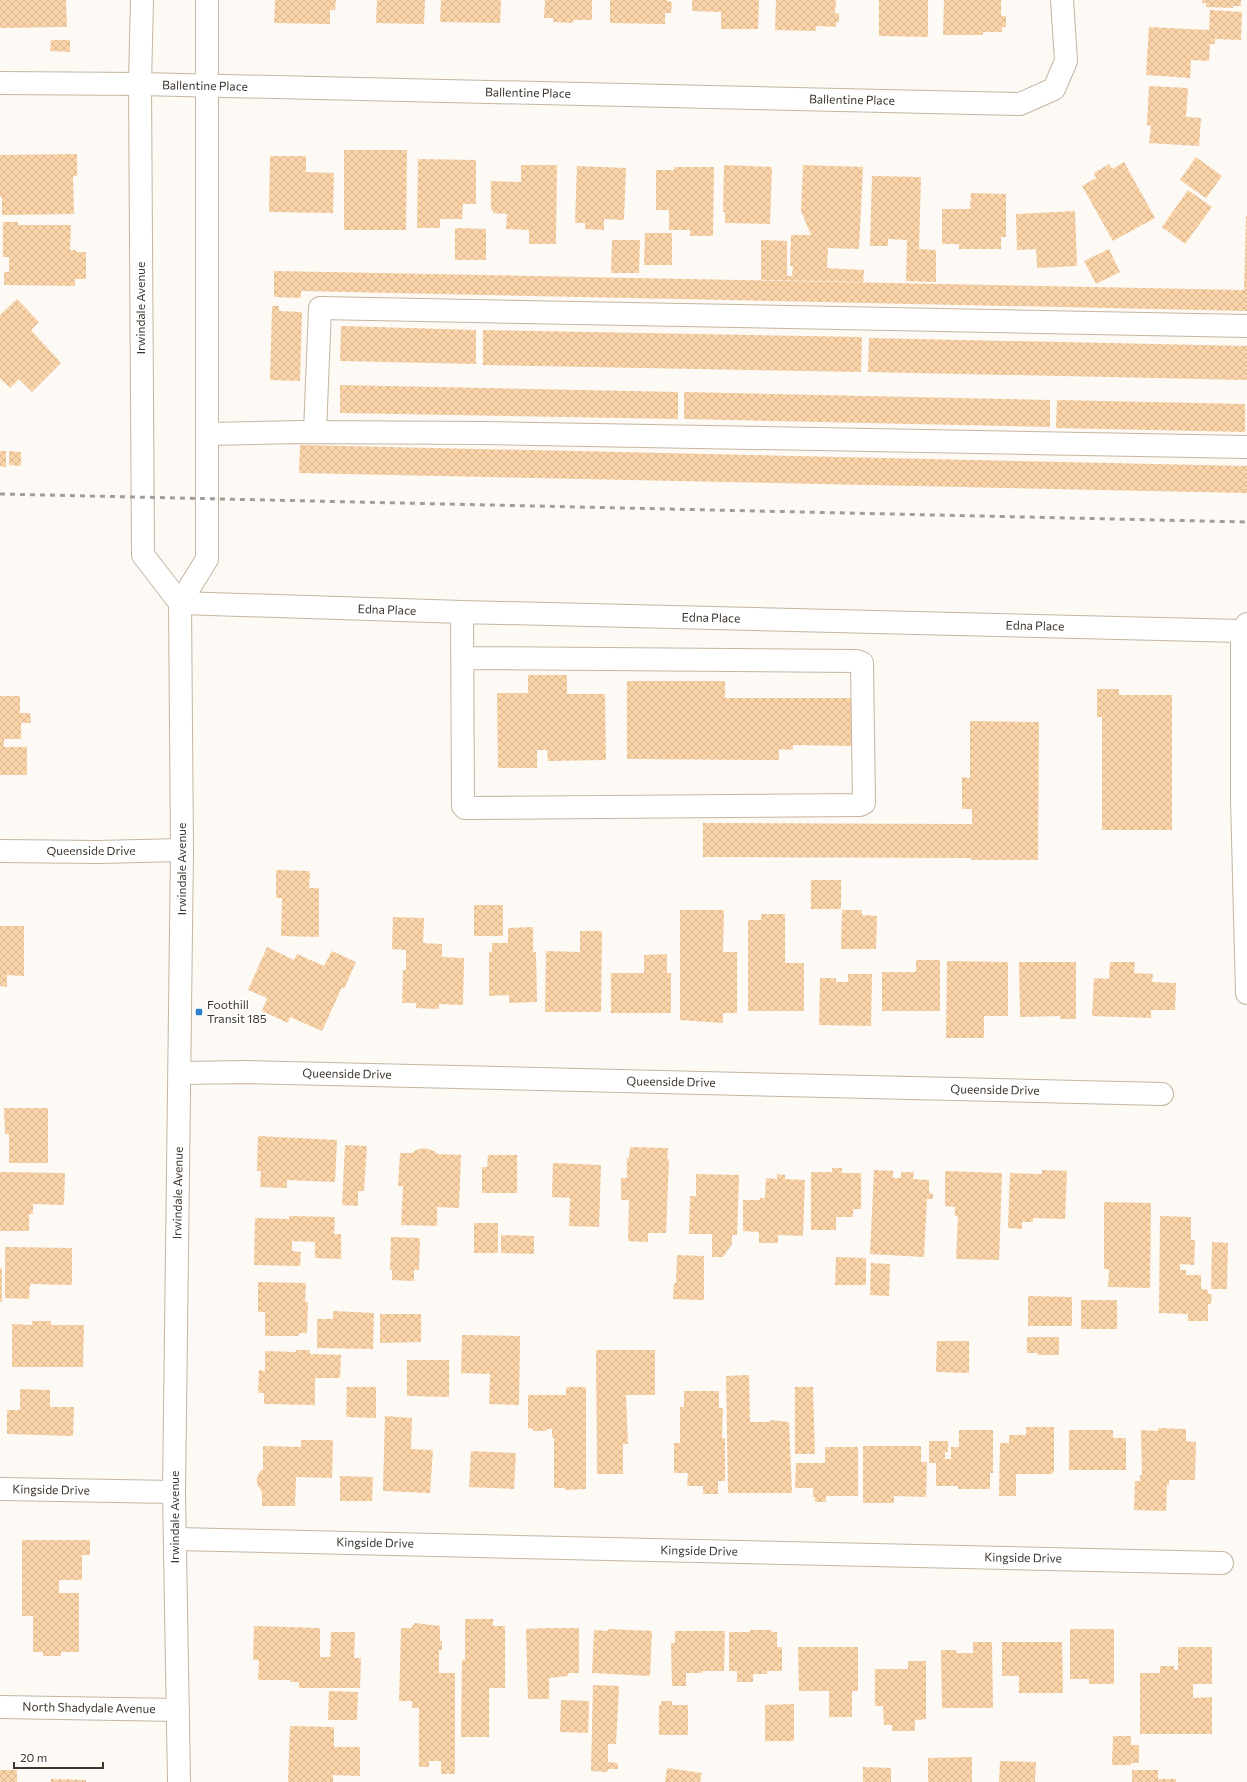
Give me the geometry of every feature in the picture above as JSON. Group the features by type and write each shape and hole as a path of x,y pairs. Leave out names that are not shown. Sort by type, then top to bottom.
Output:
{"street":[{"name":"Irwindale Avenue","path":"142,0 140,84 142,555 180,603 182,850 174,1492 179,1782"},
{"path":"180,603 207,559 207,0"},
{"name":"Ballentine Place","path":"0,83 140,84 1020,104 1054,90 1066,61 1062,0"},
{"path":"315,432 320,308 1247,326"},
{"path":"207,434 315,432 492,433 1247,447"},
{"name":"Edna Place","path":"180,603 462,612 1244,627"},
{"path":"462,612 463,806 465,808 860,805 864,803 864,666 862,663 856,661 463,658"},
{"path":"1244,627 1242,800 1247,993"},
{"name":"Queenside Drive","path":"0,851 98,852 182,850"},
{"name":"Queenside Drive","path":"180,1073 279,1072 1162,1094"},
{"name":"Kingside Drive","path":"0,1489 174,1492"},
{"name":"Kingside Drive","path":"175,1538 1222,1563"},
{"name":"North Shadydale Avenue","path":"0,1707 178,1710"}],"building":[{"path":"0,0 66,0 67,27 0,28"},
{"path":"275,0 336,0 335,10 330,10 330,24 274,23"},
{"path":"377,0 425,0 424,24 376,23"},
{"path":"441,0 501,0 500,23 440,22"},
{"path":"545,0 592,0 592,20 573,20 573,23 553,22 553,18 544,18"},
{"path":"610,0 667,0 672,2 671,13 665,13 665,24 610,23"},
{"path":"692,0 759,0 758,29 721,29 721,12 692,11"},
{"path":"776,0 836,0 835,13 839,14 839,22 836,22 836,27 816,26 816,31 775,30"},
{"path":"879,0 928,0 928,37 879,36"},
{"path":"944,0 1001,0 1001,16 1006,16 1006,27 1002,27 1002,32 983,32 983,35 943,35"},
{"path":"1202,0 1241,0 1241,6 1233,6 1233,8 1206,7 1206,3 1202,3"},
{"path":"1210,10 1242,12 1241,40 1215,39 1215,44 1210,44 1209,61 1191,60 1190,78 1146,75 1149,27 1209,30"},
{"path":"51,40 70,40 70,52 50,51"},
{"path":"1149,86 1188,88 1186,117 1201,118 1199,146 1149,143 1151,126 1147,125"},
{"path":"344,150 407,150 406,230 344,230"},
{"path":"77,154 77,176 73,176 74,214 2,215 2,197 0,197 0,155"},
{"path":"270,156 306,156 306,172 334,173 333,213 269,212"},
{"path":"1196,157 1222,176 1206,198 1180,180"},
{"path":"418,159 476,160 476,204 463,204 462,219 440,219 440,228 417,228"},
{"path":"1124,162 1155,218 1113,241 1082,186 1096,178 1094,173 1109,164 1112,169"},
{"path":"521,165 557,165 556,244 529,244 529,230 506,229 507,214 493,213 493,210 491,210 491,181 521,182"},
{"path":"724,165 772,167 770,224 725,223 725,212 723,212"},
{"path":"803,165 863,167 859,249 828,248 827,268 864,270 863,282 761,280 761,240 787,241 787,276 792,276 793,266 790,266 791,235 811,235 801,211"},
{"path":"577,166 626,168 624,220 604,219 604,230 585,229 585,223 575,223"},
{"path":"674,167 714,167 713,236 690,236 690,230 669,230 669,210 656,210 656,170 674,170"},
{"path":"872,176 921,177 919,249 936,250 936,282 906,281 907,240 888,239 888,246 870,246"},
{"path":"1188,190 1212,207 1185,244 1162,227"},
{"path":"971,193 1006,194 1006,237 1001,237 1001,249 959,249 959,244 942,244 942,209 970,209"},
{"path":"1075,211 1077,266 1037,268 1036,249 1017,250 1016,214"},
{"path":"1246,216 1247,311 301,291 301,298 274,297 274,271 1244,290"},
{"path":"3,222 18,222 18,225 71,225 70,250 76,250 76,252 86,252 86,279 75,279 75,286 4,285 4,272 9,272 9,257 3,257"},
{"path":"455,228 486,229 486,260 455,260"},
{"path":"645,233 672,233 672,265 644,265"},
{"path":"612,240 640,240 639,273 611,273"},
{"path":"1109,249 1120,272 1096,284 1084,261"},
{"path":"17,299 39,322 31,330 61,363 32,392 19,379 10,388 0,378 0,315"},
{"path":"272,306 279,306 279,311 302,312 300,381 270,380"},
{"path":"341,326 476,330 476,364 340,361"},
{"path":"483,330 862,337 861,372 483,365"},
{"path":"869,338 1247,346 1247,380 868,372"},
{"path":"340,385 678,392 678,419 340,413"},
{"path":"684,392 1050,400 1050,427 684,419"},
{"path":"1057,400 1245,404 1245,432 1056,428"},
{"path":"300,445 1247,466 1247,493 299,473"},
{"path":"0,451 6,451 6,467 0,466"},
{"path":"9,451 21,452 21,466 9,465"},
{"path":"528,675 567,675 567,694 605,694 606,760 548,761 547,750 537,750 537,768 498,768 497,693 528,693"},
{"path":"627,681 725,681 725,698 852,698 852,746 793,745 793,750 779,749 779,760 627,759"},
{"path":"1097,689 1119,689 1119,695 1172,695 1172,830 1102,830 1102,717 1097,717"},
{"path":"0,696 20,696 20,713 30,713 31,723 21,723 21,739 4,739 4,747 27,747 27,775 0,775"},
{"path":"970,721 1039,722 1038,860 971,860 971,858 703,857 703,823 972,824 972,809 962,809 962,777 970,778"},
{"path":"276,870 310,871 309,888 319,888 319,937 281,936 282,898 276,898"},
{"path":"811,880 841,880 841,909 811,909"},
{"path":"474,905 503,905 503,936 474,936"},
{"path":"680,910 724,910 723,952 737,952 737,1013 723,1013 723,1023 680,1020"},
{"path":"842,910 862,910 862,915 877,916 876,949 841,949"},
{"path":"761,914 785,914 785,963 804,963 804,1011 748,1011 748,920 761,920"},
{"path":"393,917 424,918 423,943 442,944 442,957 464,958 463,1005 439,1004 439,1009 416,1008 416,1003 402,1003 403,970 406,970 406,950 392,949"},
{"path":"0,926 24,926 24,976 7,975 7,987 0,986"},
{"path":"533,927 533,952 536,952 537,1002 509,1003 509,995 489,996 489,952 492,951 492,943 508,943 508,928"},
{"path":"580,931 602,931 601,1012 545,1012 546,951 580,952"},
{"path":"267,947 294,960 297,954 324,966 332,951 356,962 344,989 342,987 322,1031 290,1017 288,1023 262,1011 267,998 248,990"},
{"path":"667,954 667,973 671,973 671,1013 611,1013 611,973 644,973 644,955"},
{"path":"916,960 940,960 940,1011 882,1011 882,972 916,972"},
{"path":"947,961 1008,962 1008,1016 984,1016 984,1038 946,1038"},
{"path":"1019,962 1076,962 1076,1019 1060,1019 1060,1016 1020,1017"},
{"path":"1110,962 1135,962 1134,973 1153,974 1152,982 1176,983 1175,1010 1151,1010 1151,1018 1092,1016 1094,978 1109,979"},
{"path":"848,974 872,974 871,1026 819,1025 820,978 836,978 836,982 848,982"},
{"path":"4,1108 48,1108 48,1163 9,1163 9,1134 5,1134"},
{"path":"258,1136 337,1140 335,1182 287,1180 287,1188 260,1187 261,1171 257,1171"},
{"path":"345,1145 367,1146 364,1191 358,1191 358,1206 342,1205"},
{"path":"630,1147 668,1148 667,1159 669,1159 666,1233 648,1233 648,1242 628,1241 629,1200 621,1200 621,1178 627,1178 627,1158 629,1158"},
{"path":"424,1148 434,1151 437,1154 461,1155 459,1208 437,1207 437,1226 401,1225 403,1186 398,1186 400,1153 412,1153 416,1150"},
{"path":"488,1155 517,1155 517,1193 482,1193 482,1167 487,1167"},
{"path":"553,1163 601,1165 599,1227 569,1226 570,1198 552,1197"},
{"path":"832,1168 842,1168 842,1173 861,1173 861,1209 853,1209 853,1217 836,1217 836,1230 811,1230 811,1172 832,1172"},
{"path":"874,1170 893,1171 893,1178 901,1178 901,1172 914,1172 913,1179 929,1180 929,1193 933,1194 933,1199 927,1199 924,1257 870,1254"},
{"path":"1042,1170 1067,1171 1065,1219 1033,1218 1033,1222 1022,1222 1022,1229 1008,1228 1010,1173 1042,1174"},
{"path":"945,1171 1002,1173 999,1260 956,1259 958,1216 955,1216 955,1207 945,1206"},
{"path":"0,1172 65,1173 64,1205 33,1204 33,1214 29,1214 29,1231 0,1231"},
{"path":"696,1174 739,1175 737,1235 732,1235 732,1244 723,1257 712,1257 712,1234 689,1234 690,1196 696,1196"},
{"path":"777,1174 785,1175 785,1179 805,1180 803,1236 778,1235 778,1243 759,1243 759,1232 743,1231 743,1200 760,1200 760,1198 765,1198 766,1178 777,1179"},
{"path":"1104,1202 1151,1203 1150,1288 1108,1287 1109,1269 1104,1269"},
{"path":"289,1216 335,1217 334,1234 341,1234 341,1259 315,1258 315,1242 292,1241 292,1251 301,1252 300,1266 254,1265 255,1218 289,1219"},
{"path":"1160,1216 1191,1217 1191,1240 1195,1240 1194,1265 1180,1264 1180,1270 1186,1270 1186,1275 1201,1275 1201,1289 1208,1290 1208,1294 1212,1294 1211,1304 1208,1304 1208,1321 1188,1321 1188,1314 1159,1313"},
{"path":"474,1223 498,1223 498,1253 474,1253"},
{"path":"501,1235 534,1236 534,1254 501,1253"},
{"path":"391,1237 420,1238 419,1270 414,1270 414,1281 392,1280 392,1270 390,1270"},
{"path":"1212,1242 1228,1243 1227,1289 1211,1289"},
{"path":"5,1247 72,1248 72,1285 30,1284 29,1299 5,1298"},
{"path":"677,1255 704,1256 704,1300 673,1299 674,1283 676,1283"},
{"path":"836,1257 866,1258 866,1285 835,1285"},
{"path":"871,1263 890,1264 889,1296 870,1295"},
{"path":"0,1268 2,1268 2,1302 0,1302"},
{"path":"258,1282 306,1283 305,1302 308,1302 307,1333 299,1333 299,1336 265,1336 265,1312 258,1312"},
{"path":"1028,1296 1072,1297 1072,1326 1028,1326"},
{"path":"1081,1300 1117,1300 1117,1329 1081,1329"},
{"path":"333,1311 374,1313 373,1349 317,1348 317,1319 333,1319"},
{"path":"380,1314 421,1314 421,1342 380,1343"},
{"path":"32,1321 51,1321 51,1325 84,1325 83,1367 12,1367 12,1324 32,1325"},
{"path":"462,1335 520,1336 519,1405 489,1404 490,1374 461,1373"},
{"path":"1027,1337 1059,1337 1059,1355 1038,1355 1038,1353 1027,1353"},
{"path":"937,1341 969,1341 969,1373 936,1372"},
{"path":"296,1350 310,1350 310,1354 341,1355 340,1378 315,1378 315,1405 264,1404 264,1393 258,1393 259,1370 265,1371 265,1351 296,1352"},
{"path":"596,1350 655,1350 655,1395 626,1395 628,1444 623,1444 623,1474 597,1474"},
{"path":"407,1360 449,1360 449,1397 407,1396"},
{"path":"749,1375 750,1422 770,1422 770,1420 789,1422 792,1493 728,1493 726,1376"},
{"path":"347,1387 376,1387 376,1418 346,1417"},
{"path":"566,1387 586,1387 586,1489 565,1490 565,1488 554,1488 554,1438 552,1438 552,1429 547,1429 545,1431 534,1431 532,1428 528,1429 528,1395 566,1395"},
{"path":"795,1387 813,1387 815,1454 795,1454"},
{"path":"20,1389 50,1390 50,1407 74,1407 73,1436 7,1434 7,1410 20,1410"},
{"path":"684,1391 719,1391 719,1408 723,1408 722,1438 725,1438 725,1481 718,1481 718,1494 703,1494 703,1486 687,1486 688,1473 674,1473 674,1443 680,1443 680,1407 684,1407"},
{"path":"385,1416 412,1418 411,1449 433,1450 430,1493 383,1491"},
{"path":"1026,1427 1054,1427 1054,1472 1051,1474 1016,1474 1016,1496 999,1496 1000,1443 1009,1443 1009,1435 1026,1435"},
{"path":"1158,1428 1186,1429 1186,1441 1196,1442 1195,1480 1169,1480 1169,1485 1167,1485 1166,1511 1134,1510 1135,1481 1140,1481 1140,1475 1142,1475 1141,1430 1158,1431"},
{"path":"959,1430 993,1430 993,1473 990,1473 990,1489 958,1489 958,1486 936,1486 936,1463 929,1463 929,1441 948,1441 948,1452 945,1452 945,1459 951,1459 951,1447 959,1447"},
{"path":"1069,1430 1113,1430 1113,1438 1126,1438 1126,1470 1069,1470"},
{"path":"301,1440 333,1440 332,1478 296,1477 295,1506 262,1506 262,1492 257,1484 257,1477 261,1470 263,1470 263,1446 301,1447"},
{"path":"863,1446 921,1446 921,1462 927,1462 926,1497 894,1496 894,1503 863,1503"},
{"path":"825,1447 858,1447 858,1496 826,1496 826,1502 815,1502 815,1497 813,1497 813,1488 795,1488 796,1463 825,1463"},
{"path":"471,1451 516,1453 514,1489 469,1487"},
{"path":"340,1476 373,1477 372,1501 340,1501"},
{"path":"22,1540 90,1540 90,1555 82,1555 82,1580 59,1580 59,1593 79,1593 79,1652 61,1652 61,1656 43,1656 43,1652 33,1652 33,1616 22,1616"},
{"path":"465,1619 493,1619 493,1626 505,1626 505,1688 489,1688 489,1737 461,1737 462,1660 465,1660"},
{"path":"415,1623 440,1626 440,1641 442,1641 442,1650 439,1650 439,1673 455,1673 455,1774 441,1774 441,1761 429,1761 429,1767 419,1767 419,1708 412,1708 412,1701 399,1701 401,1628 412,1628"},
{"path":"254,1626 320,1628 320,1657 330,1657 331,1632 355,1632 354,1658 361,1658 360,1688 299,1688 299,1682 290,1682 290,1680 258,1680 259,1660 253,1660"},
{"path":"579,1628 579,1673 568,1673 568,1676 549,1678 549,1699 528,1699 526,1629"},
{"path":"608,1629 652,1631 650,1676 592,1673 594,1630 608,1631"},
{"path":"1070,1629 1114,1629 1114,1684 1089,1684 1089,1679 1070,1679"},
{"path":"750,1630 770,1630 777,1632 777,1647 782,1647 782,1671 767,1671 767,1674 753,1674 753,1682 737,1682 737,1671 729,1671 729,1632 750,1632"},
{"path":"675,1631 725,1631 724,1671 686,1673 686,1686 672,1686 671,1643 675,1643"},
{"path":"973,1642 992,1642 993,1708 942,1708 941,1650 956,1650 956,1653 973,1653"},
{"path":"1002,1642 1062,1642 1063,1693 1019,1693 1019,1676 1002,1676"},
{"path":"798,1647 858,1647 858,1691 852,1691 852,1717 829,1717 829,1691 799,1691"},
{"path":"1178,1647 1212,1647 1212,1684 1193,1684 1193,1698 1212,1697 1212,1734 1140,1734 1140,1673 1160,1673 1160,1666 1174,1666 1174,1670 1178,1670"},
{"path":"908,1661 926,1661 926,1719 915,1720 915,1731 892,1731 892,1725 884,1725 883,1706 875,1706 875,1669 908,1669"},
{"path":"593,1685 619,1686 616,1744 608,1744 608,1762 618,1763 618,1769 608,1769 607,1772 591,1771"},
{"path":"329,1691 358,1692 357,1720 328,1720"},
{"path":"561,1700 589,1701 588,1733 560,1732"},
{"path":"661,1701 672,1701 672,1705 688,1705 688,1735 659,1735 659,1705 661,1705"},
{"path":"794,1704 794,1741 765,1741 765,1705"},
{"path":"290,1726 334,1727 334,1747 360,1747 360,1776 333,1775 333,1782 288,1782"},
{"path":"1113,1736 1131,1736 1131,1745 1139,1745 1139,1763 1131,1763 1131,1765 1112,1765"},
{"path":"972,1757 972,1782 928,1782 928,1758"},
{"path":"1000,1761 1036,1762 1035,1782 999,1782"},
{"path":"863,1767 891,1768 891,1782 863,1782"},
{"path":"667,1768 702,1773 700,1782 665,1782"},
{"path":"0,1770 17,1770 17,1782 0,1782"},
{"path":"1132,1770 1158,1770 1158,1779 1176,1779 1176,1782 1132,1782"},
{"path":"51,1779 86,1780 86,1782 51,1782"}],"railway":[{"path":"0,494 1247,522"}],"place":[{"name":"Foothill Transit 185","path":"199,1012"}]}
